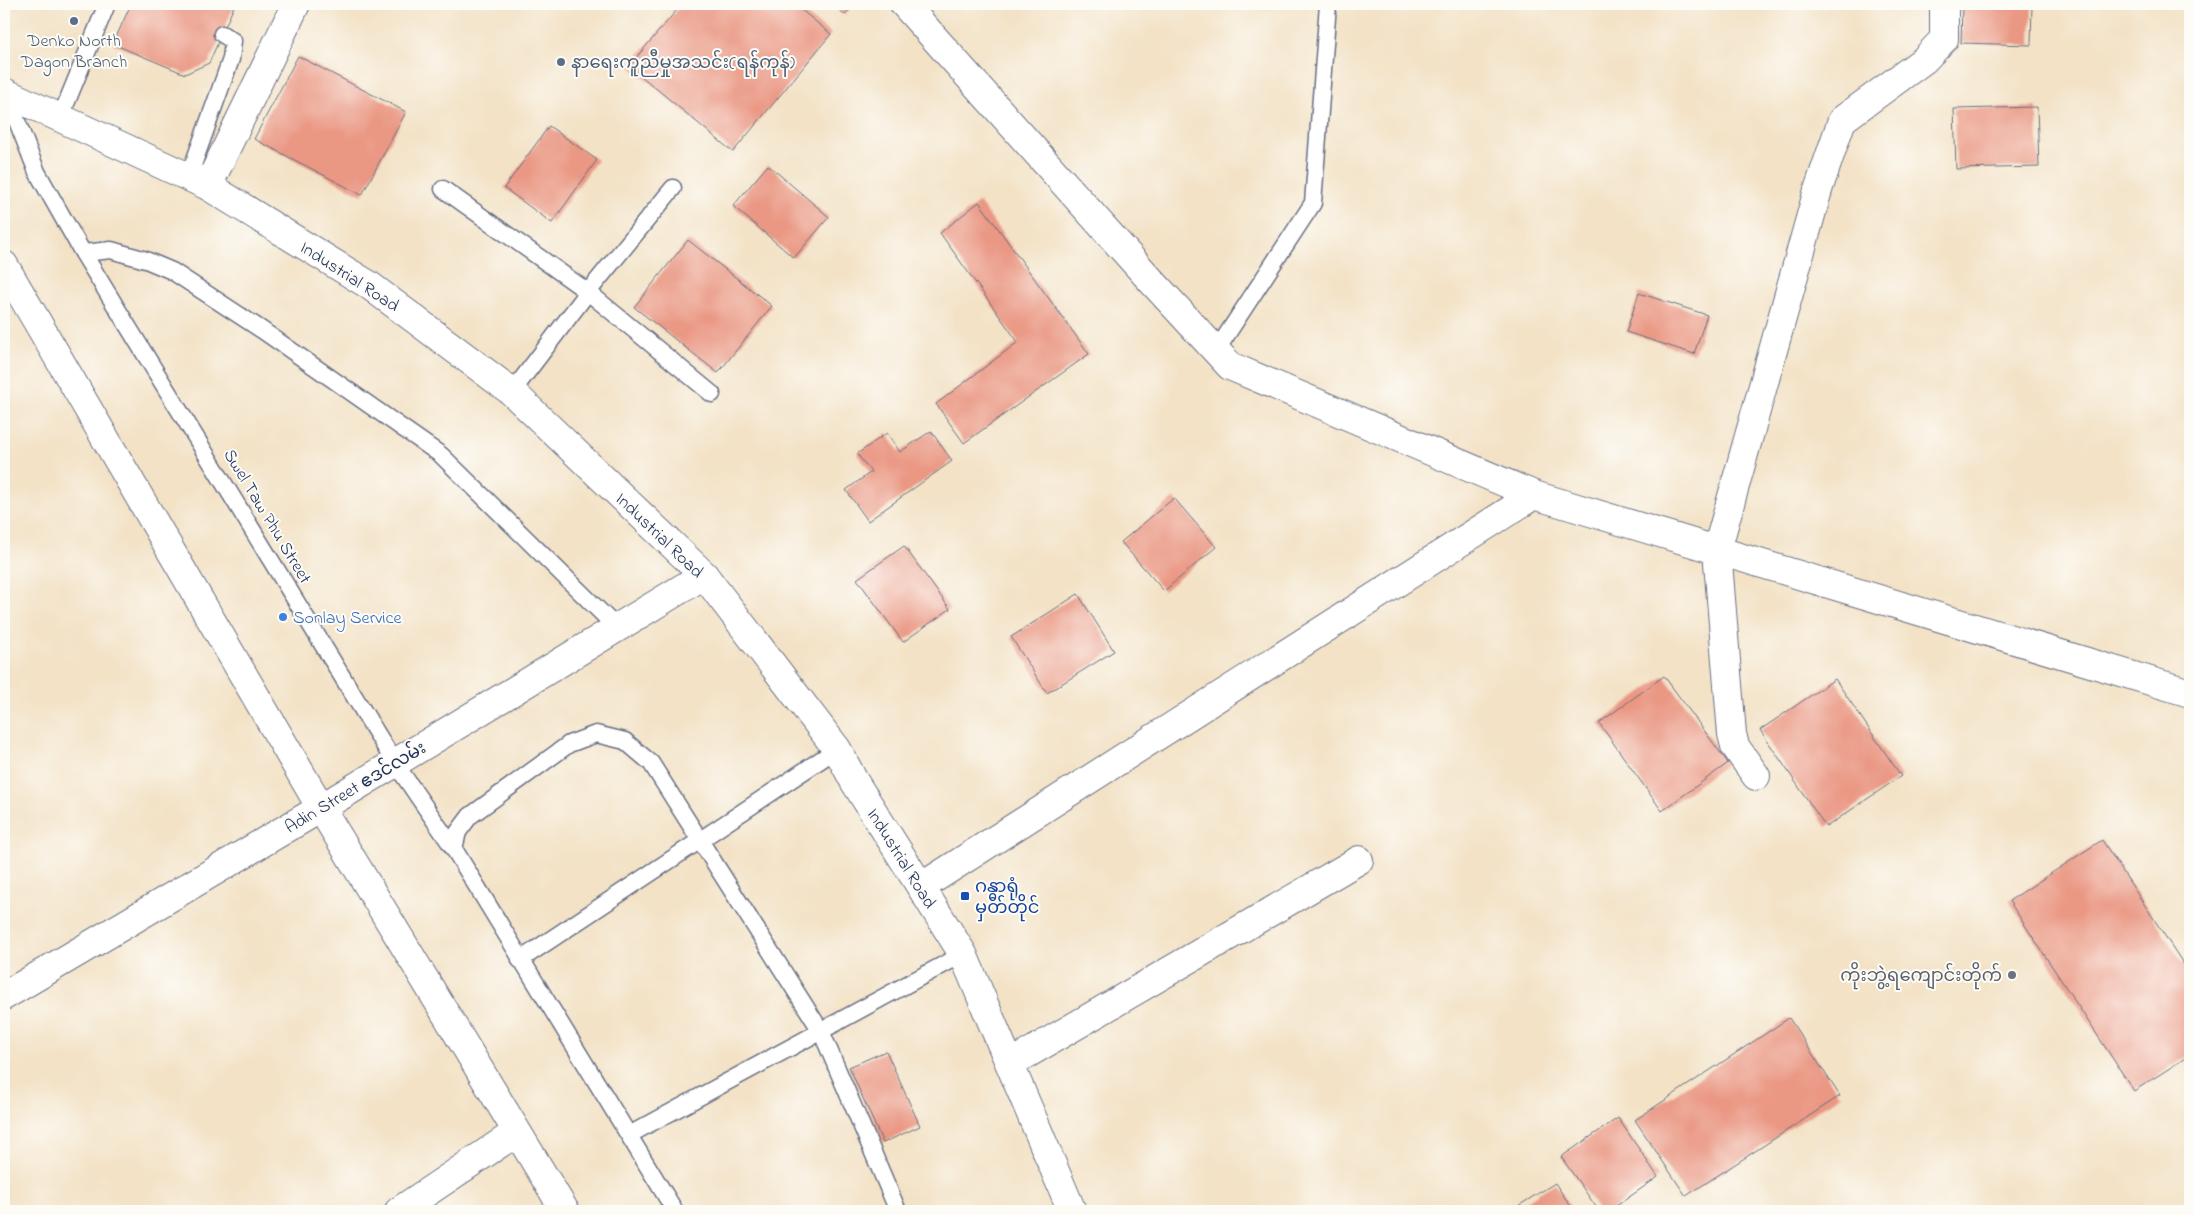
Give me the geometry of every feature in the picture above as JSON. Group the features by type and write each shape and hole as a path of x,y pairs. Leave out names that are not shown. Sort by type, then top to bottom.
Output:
{"street":[{"path":"198,181 296,4"},
{"path":"904,4 1146,275 1230,366 1534,495 2190,693"},
{"path":"1756,776 1735,746 1732,734 1717,550 1818,190 1842,120 1924,60 1944,39 1944,4"},
{"name":"Industrial Road","path":"5,92 198,181 369,285 512,392 704,576 837,749 854,781 963,954 1072,1211"},
{"path":"4,265 321,808 565,1211"},
{"path":"921,887 1534,495"},
{"name":"Adin Street ဧဒင်လမ်း","path":"4,996 321,808 704,576"},
{"path":"1010,1064 1359,860"},
{"path":"399,1211 517,1132"}],"lane":[{"path":"60,116 107,4"},
{"path":"1216,351 1313,204 1328,4"},
{"path":"198,181 231,59 233,41 222,34"},
{"name":"Swel Taw Phu Street","path":"5,92 37,172 83,253 395,763 454,849 520,960 675,1211"},
{"path":"512,392 588,292 673,188"},
{"path":"444,189 588,292 712,394"},
{"path":"83,253 111,250 146,260 172,271 271,335 441,455 617,628"},
{"path":"454,849 458,832 470,816 569,744 596,734 625,741 651,763 821,1031 898,1211"},
{"path":"520,960 837,749"},
{"path":"628,1135 963,954"}],"building":[{"path":"131,4 235,4 209,63 185,74 113,44"},
{"path":"682,4 794,4 831,34 733,152 629,66"},
{"path":"832,4 854,4 845,15"},
{"path":"1962,4 2032,4 2031,45 1961,43"},
{"path":"298,56 406,112 362,195 254,139"},
{"path":"2037,107 2039,167 1956,169 1954,109"},
{"path":"549,126 597,160 552,223 504,188"},
{"path":"768,165 829,217 794,258 733,206"},
{"path":"979,202 1089,354 964,443 936,404 1018,342 940,233"},
{"path":"688,240 772,306 718,373 634,307"},
{"path":"1639,293 1707,315 1694,354 1626,332"},
{"path":"931,431 952,461 868,521 846,490 871,472 857,454 887,433 900,452"},
{"path":"1174,498 1216,547 1164,591 1121,542"},
{"path":"904,546 950,609 903,642 857,579"},
{"path":"1078,594 1114,651 1047,693 1011,637"},
{"path":"1664,676 1728,763 1662,811 1599,723"},
{"path":"1835,679 1901,776 1826,827 1760,730"},
{"path":"2102,840 2190,974 2190,1055 2134,1091 2009,901"},
{"path":"1789,1018 1840,1096 1686,1196 1635,1120"},
{"path":"886,1051 920,1126 883,1143 849,1067"},
{"path":"1618,1118 1658,1177 1609,1211 1599,1211 1561,1157"},
{"path":"1555,1183 1574,1211 1510,1211"}],"place":[{"name":"Denko North Dagon Branch","path":"74,21"},
{"name":"နာရေးကူညီမှုအသင်း(ရန်ကုန်)","path":"561,62"},
{"name":"Sonlay Service","path":"283,617"},
{"name":"ဂန္ဓာရုံ မှတ်တိုင်","path":"965,896"},
{"name":"ကိုးဘွဲ့ရကျောင်းတိုက်","path":"2012,975"}]}
